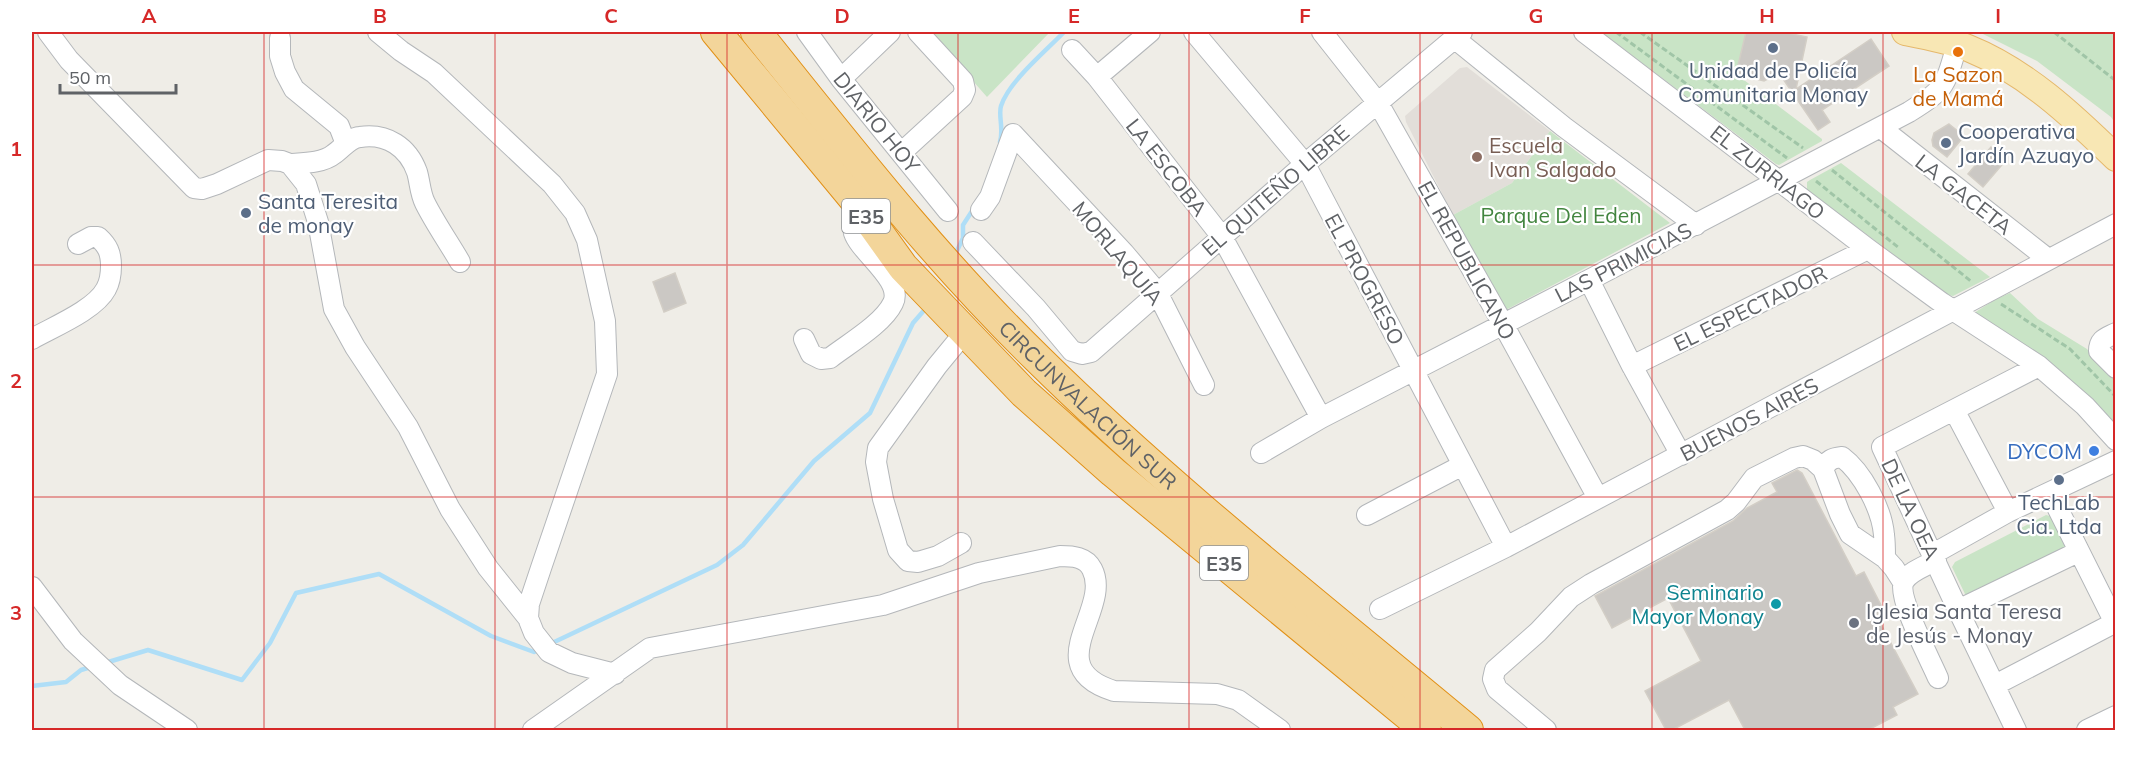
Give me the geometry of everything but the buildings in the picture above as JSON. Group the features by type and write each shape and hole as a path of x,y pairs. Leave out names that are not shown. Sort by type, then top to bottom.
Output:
{"highway":[{"name":"CIRCUNVALACIÓN SUR","path":"716,32 855,200 903,267 1024,393 1113,472 1426,730"},
{"name":"CIRCUNVALACIÓN SUR","path":"756,32 938,255 1048,370 1187,495 1468,730"}],"main road":[{"path":"1905,32 1957,45 1992,59 2032,83 2115,158"}],"street":[{"path":"48,32 69,60 194,188 202,189 217,184 268,160 290,164 314,162 333,156 358,137 394,141 408,153 417,172 424,201 460,262"},
{"path":"378,32 434,73 552,184 575,213 587,240 605,321 607,374 529,604 528,618"},
{"name":"DIARIO HOY","path":"807,32 841,79 948,211"},
{"path":"841,79 890,32"},
{"path":"902,153 962,96 965,90 963,81 918,32"},
{"path":"1097,77 1150,32"},
{"name":"EL PROGRESO","path":"1194,32 1305,164 1506,547"},
{"name":"EL REPUBLICANO","path":"1322,32 1378,102 1598,498"},
{"name":"EL ZURRIAGO","path":"1584,32 1868,249 1953,310 2039,366 2085,406 2115,440"},
{"path":"1458,35 1564,127 1696,225"},
{"name":"EL QUITEÑO LIBRE","path":"1048,370 1082,351 1157,292 1458,35"},
{"path":"280,39 280,56 294,89 339,126 346,144"},
{"name":"LAS PRIMICIAS","path":"1261,453 1321,418 1881,128 1939,92 1947,80 1957,45"},
{"name":"LA ESCOBA","path":"1072,50 1097,77 1222,237 1321,418"},
{"name":"LA GACETA","path":"1881,128 2048,259"},
{"name":"MORLAQUÍA","path":"981,210 990,197 1013,134 1124,253 1157,292 1203,385"},
{"path":"290,164 306,184 318,222 334,309 355,347 408,428 450,509 488,568 528,618 534,633 549,652 572,663 615,674"},
{"path":"804,339 811,354 821,359 830,358 881,319 893,304 895,296 892,285 855,235 853,223 855,200"},
{"name":"BUENOS AIRES","path":"1380,609 1506,547 2115,224"},
{"path":"32,339 93,304 106,290 111,277 111,255 106,244 98,237 91,237 78,244"},
{"path":"973,242 1036,308 1082,351"},
{"name":"EL ESPECTADOR","path":"1632,366 1868,249"},
{"path":"1589,280 1632,366 1681,454"},
{"path":"961,543 938,556 918,562 908,561 898,550 883,499 876,462 878,448 937,366 965,332"},
{"path":"2115,333 2101,340 2099,345 2099,351 2115,368"},
{"name":"DE LA OEA","path":"2016,730 1882,447 2039,366"},
{"path":"1954,410 2008,512"},
{"path":"1546,730 1497,689 1493,679 1495,670 1506,658 1538,632 1571,597 1727,510 1754,478 1780,464 1803,456 1813,460 1823,469 1850,534 1885,558 1903,582 1902,591 1908,613 1938,678"},
{"path":"1823,469 1827,461 1834,458 1842,457 1851,464 1866,486 1884,532 1885,558"},
{"path":"1903,582 1934,557 2008,512 2115,461"},
{"path":"1367,515 1462,465"},
{"path":"1995,685 2115,623 2050,493"},
{"path":"1958,610 2078,552"},
{"path":"533,730 650,648 883,605 979,573 1060,556 1074,556 1085,560 1091,566 1095,576 1095,596 1080,637 1078,652 1083,669 1093,681 1114,691 1217,694 1238,700 1280,730"},
{"path":"32,586 73,641 120,685 187,730"},
{"path":"2088,730 2115,716"}],"path":[{"path":"1616,32 1802,169 1903,251"},
{"path":"1640,32 1820,160 1985,293 2070,349 2115,397"},
{"path":"2054,32 2115,81"}],"shaded area":[{"name":"Escuela Ivan Salgado","path":"1467,67 1550,131 1512,183 1453,215 1405,116 1460,68"}],"green space":[{"path":"930,32 1050,32 987,97"},
{"path":"1601,32 1746,32 1736,74 1822,141 1779,165 1776,164"},
{"path":"1979,32 2115,32 2115,123 2111,117 2037,61"},
{"name":"Parque Del Eden","path":"1550,131 1670,223 1504,311 1453,215 1512,183"},
{"path":"1841,163 1990,277 1953,296 1948,295 1807,190 1807,182"},
{"path":"2010,293 2038,319 2087,349 2115,380 2115,432 1974,313"},
{"path":"2046,515 2054,517 2067,547 1969,595 1965,594 1952,567 1955,562"}],"waterway":[{"path":"1000,142 1000,110 1005,96 1029,67 1064,32"},
{"path":"954,257 963,238 963,225 974,208"},
{"path":"550,644 717,565 743,545 814,461 870,413 913,323 927,307"},
{"path":"105,663 148,650 242,680 270,643 296,593 379,574 491,636 534,652 540,649"},
{"path":"32,686 66,682 81,670 91,667"}],"place":[{"name":"Unidad de Policía Comunitaria Monay","path":"1773,48"},
{"name":"La Sazon de Mamá","path":"1958,52"},
{"name":"Cooperativa Jardín Azuayo","path":"1946,143"},
{"name":"Escuela Ivan Salgado","path":"1477,157"},
{"name":"Santa Teresita de monay","path":"246,213"},
{"name":"DYCOM","path":"2094,451"},
{"name":"TechLab Cia. Ltda","path":"2059,480"},
{"name":"Seminario Mayor Monay","path":"1776,604"},
{"name":"Iglesia Santa Teresa de Jesús - Monay","path":"1854,623"}]}
